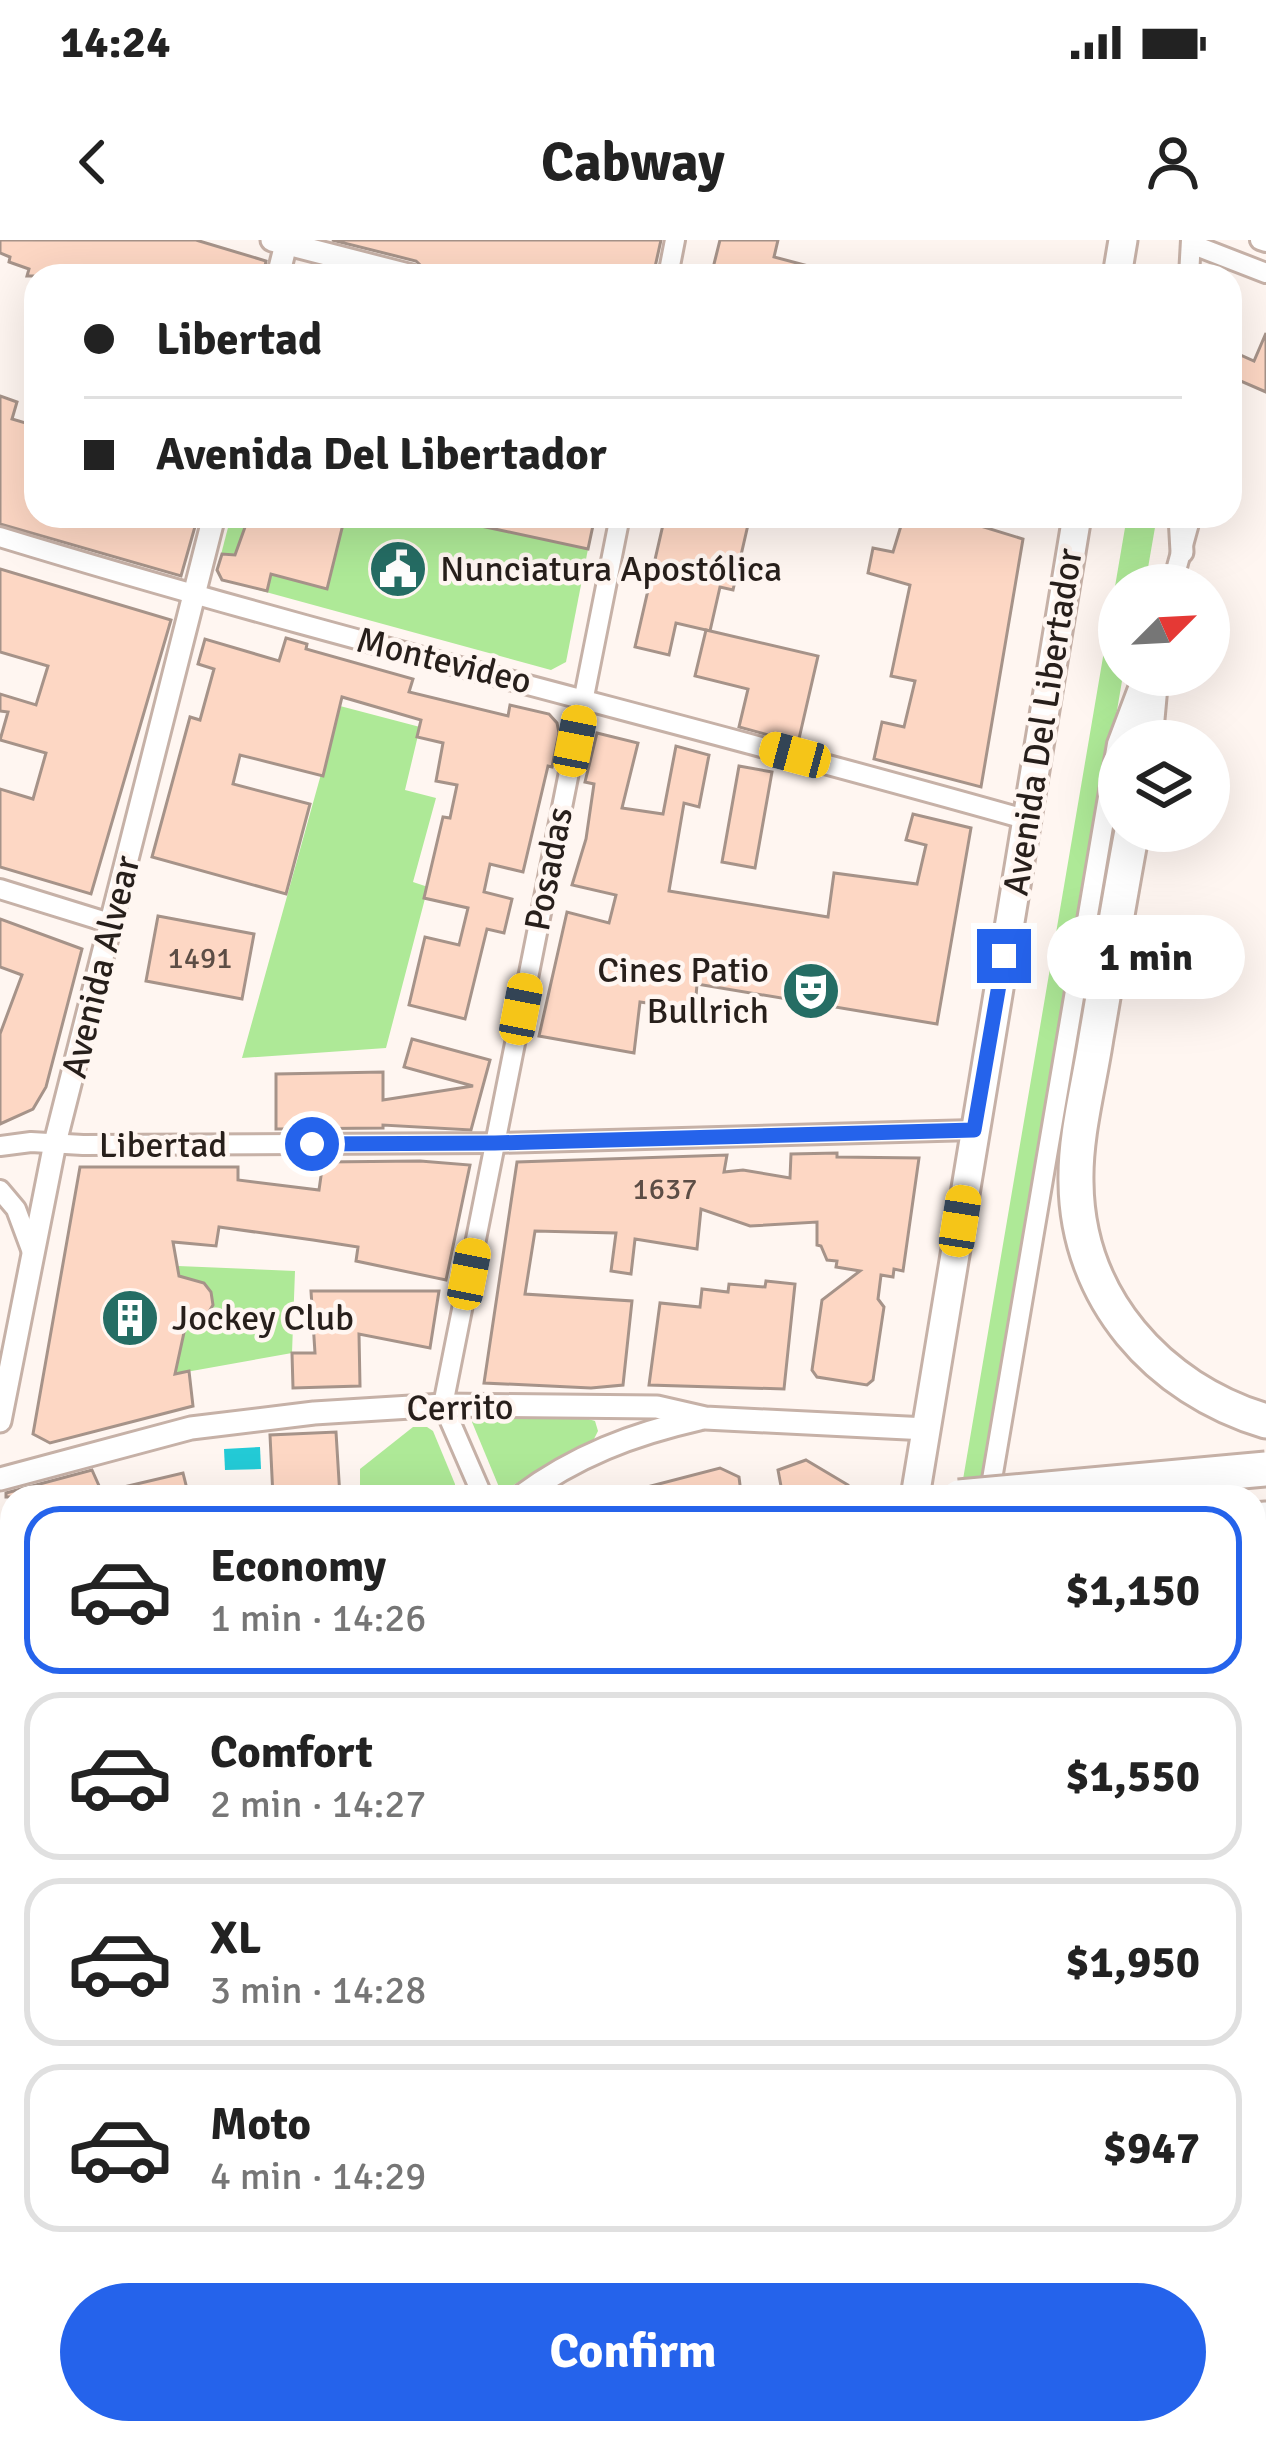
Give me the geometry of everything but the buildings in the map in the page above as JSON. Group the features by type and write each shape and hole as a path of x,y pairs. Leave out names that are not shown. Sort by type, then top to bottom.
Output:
{"highway":[{"path":"1128,852 1076,1157 1084,1244 1104,1294 1149,1354 1203,1396 1266,1421"},
{"path":"1091,1485 1266,1469"}],"main road":[{"name":"Avenida Del Libertador","path":"917,1485 1075,528"}],"street":[{"path":"1194,240 1199,247 1266,273"},
{"path":"282,241 367,264"},
{"name":"Avenida Alvear","path":"0,1421 4,1370 55,1143 211,528"},
{"name":"Posadas","path":"442,1406 618,528"},
{"path":"1181,528 1182,551"},
{"path":"1178,564 1188,528"},
{"name":"Montevideo","path":"0,537 194,596 584,696 1028,820"},
{"path":"990,1485 1117,744 1138,696"},
{"path":"0,890 113,924"},
{"name":"Libertad","path":"0,1146 495,1143 974,1130"},
{"path":"0,1190 16,1209 32,1252"},
{"path":"442,1406 478,1485"},
{"name":"Cerrito","path":"0,1479 191,1428 314,1413 442,1406 657,1407 705,1418 927,1429"},
{"path":"538,1485 570,1463 619,1441 705,1418"}],"green space":[{"path":"228,528 491,528 588,549 566,662 551,670 222,580 217,570"},
{"path":"1125,528 1155,528 1149,564 1119,564"},
{"path":"1098,686 1098,696 1119,696 1115,720 1098,720 1098,823 986,1485 962,1485"},
{"path":"340,706 420,727 405,790 436,798 413,882 428,887 386,1048 242,1058"},
{"path":"178,1266 295,1271 292,1353 175,1374 185,1326 203,1322 212,1305 203,1286 179,1276"},
{"path":"476,1417 585,1418 595,1421 598,1431 593,1441 513,1485 498,1485 472,1422"},
{"path":"413,1427 427,1427 433,1431 455,1485 360,1485 360,1469"}],"water":[{"path":"260,1447 261,1469 225,1470 224,1449"}],"place":[{"name":"Nunciatura Apostólica","path":"398,569"},
{"name":"Cines Patio Bullrich","path":"811,991"},
{"name":"Jockey Club","path":"130,1318"}],"route":[{"path":"312,1144 974,1130 1004,956"}]}
